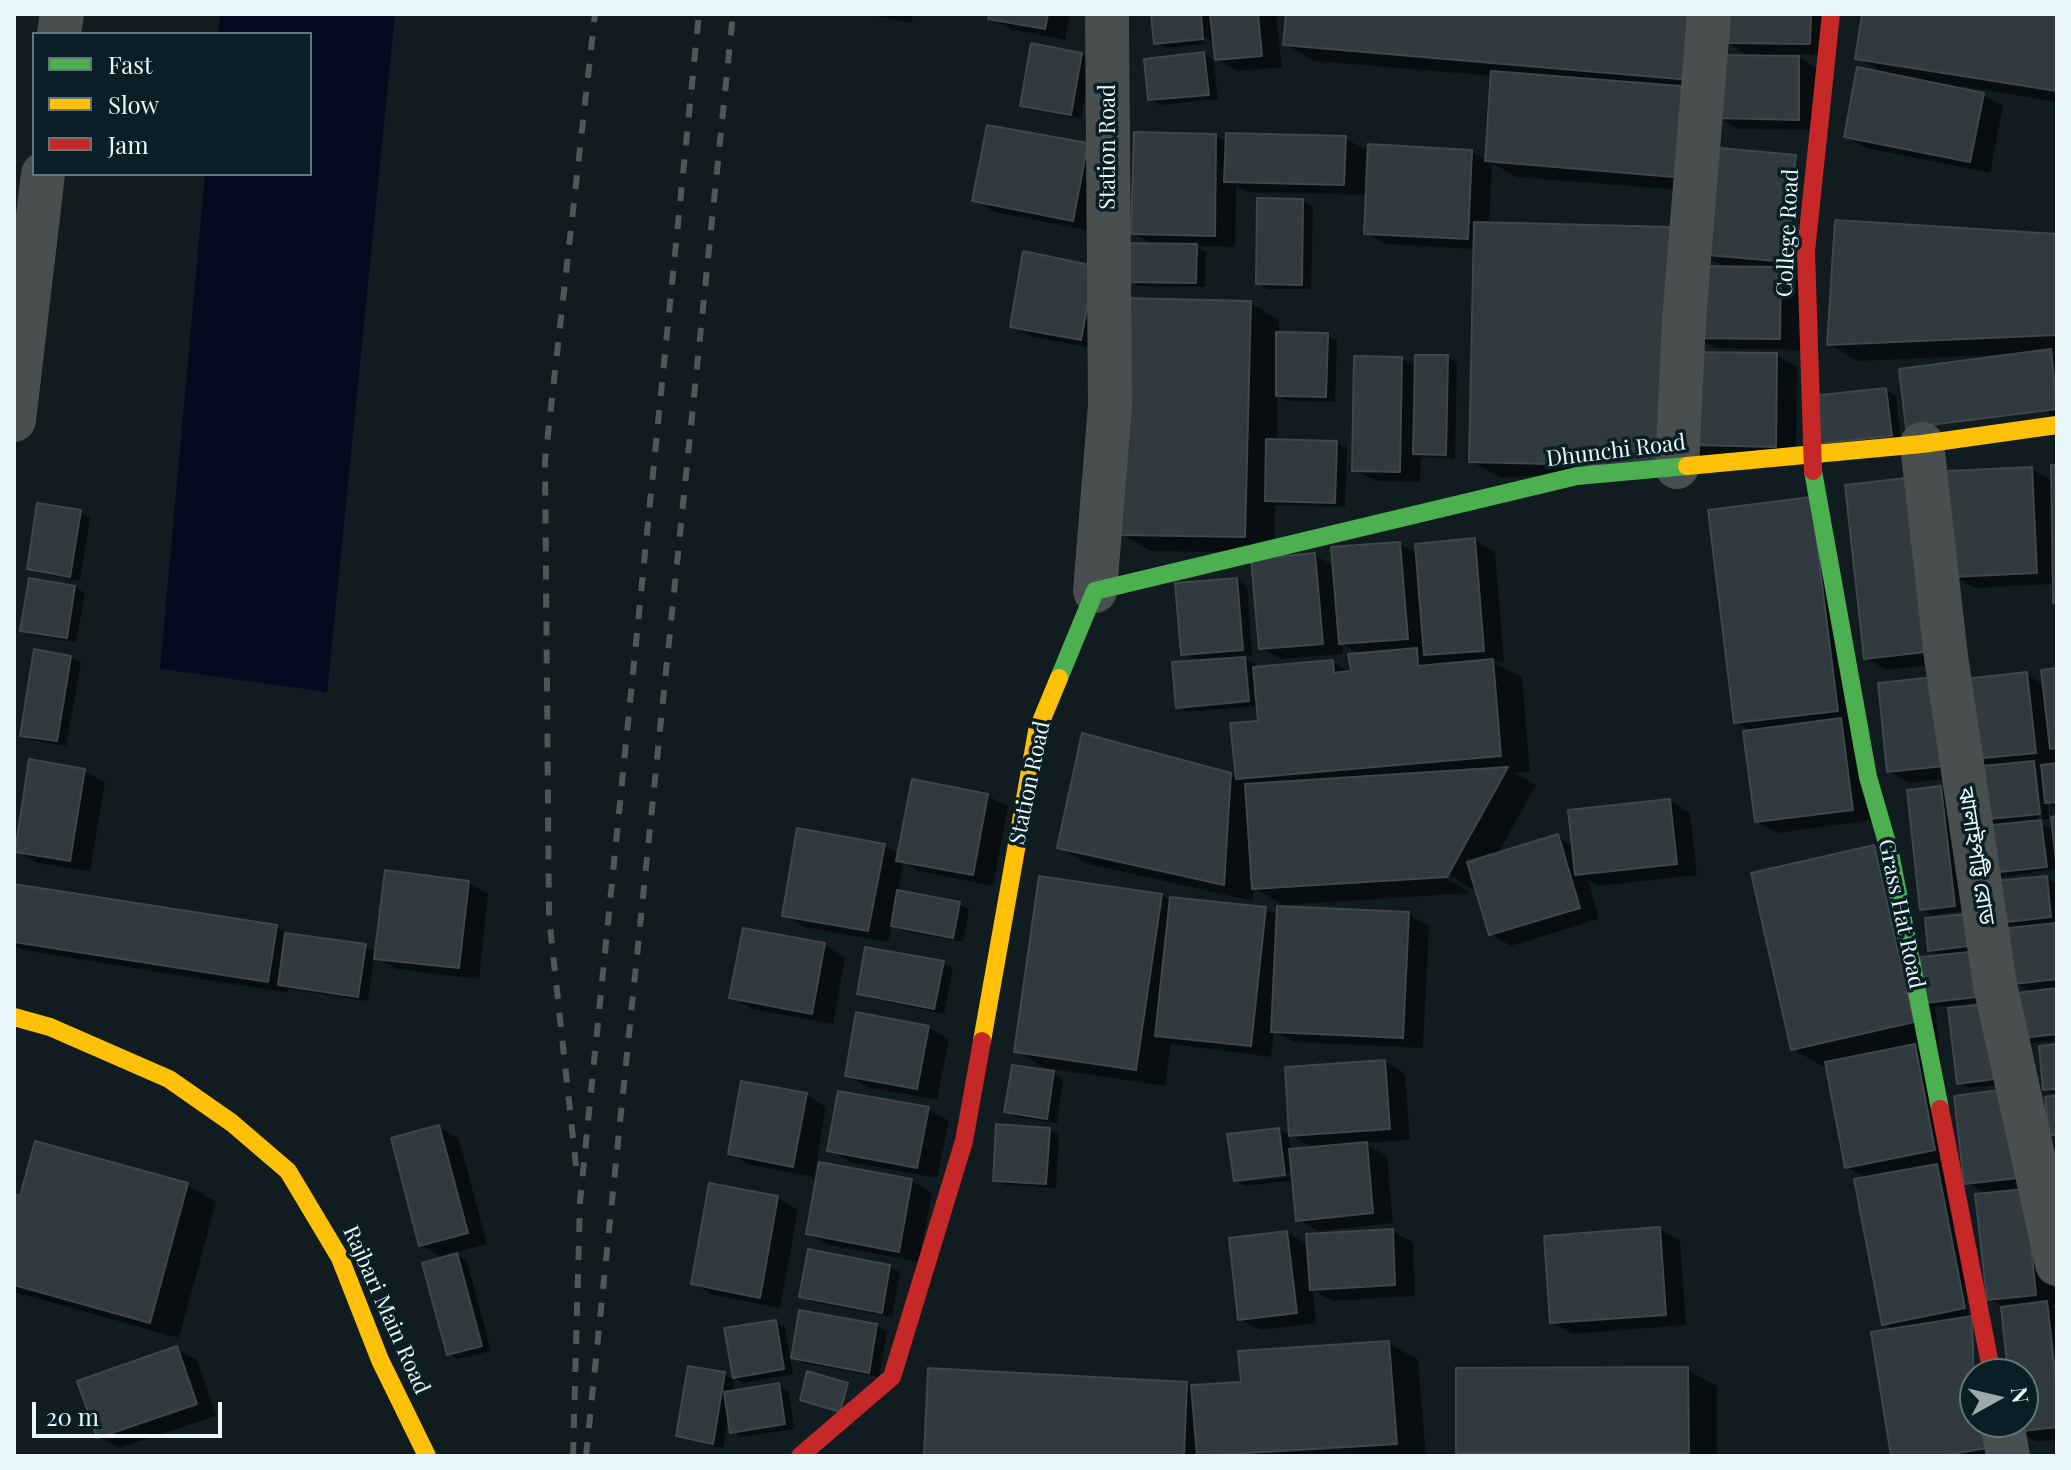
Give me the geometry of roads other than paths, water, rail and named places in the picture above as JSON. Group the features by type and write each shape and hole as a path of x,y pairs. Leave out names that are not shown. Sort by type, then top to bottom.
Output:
{"street":[{"name":"Station Road","path":"800,1456 892,1377 964,1141 1037,731 1095,591 1110,405 1107,14"},
{"path":"1677,467 1684,320 1709,14"},
{"name":"College Road","path":"1810,455 1806,251 1831,14"},
{"path":"14,420 43,176"},
{"name":"Dhunchi Road","path":"1095,591 1577,476 1922,444 2057,425"},
{"name":"ঝালাইপট্টি রোড","path":"1922,444 1946,657 1995,985 2057,1264"},
{"name":"Grass Hat Road","path":"1810,455 1842,617 1868,777 1893,866 1989,1358"},
{"name":"Rajbari Main Road","path":"14,1017 50,1027 169,1079 232,1123 288,1171 340,1258 380,1360 427,1456"}],"water":[{"path":"220,14 395,14 327,692 160,669 205,176 312,176 312,32 218,32"}],"railway":[{"path":"576,1166 549,917 545,461 595,14"},
{"path":"573,1456 580,1202 699,14"},
{"path":"586,1456 733,14"}]}
